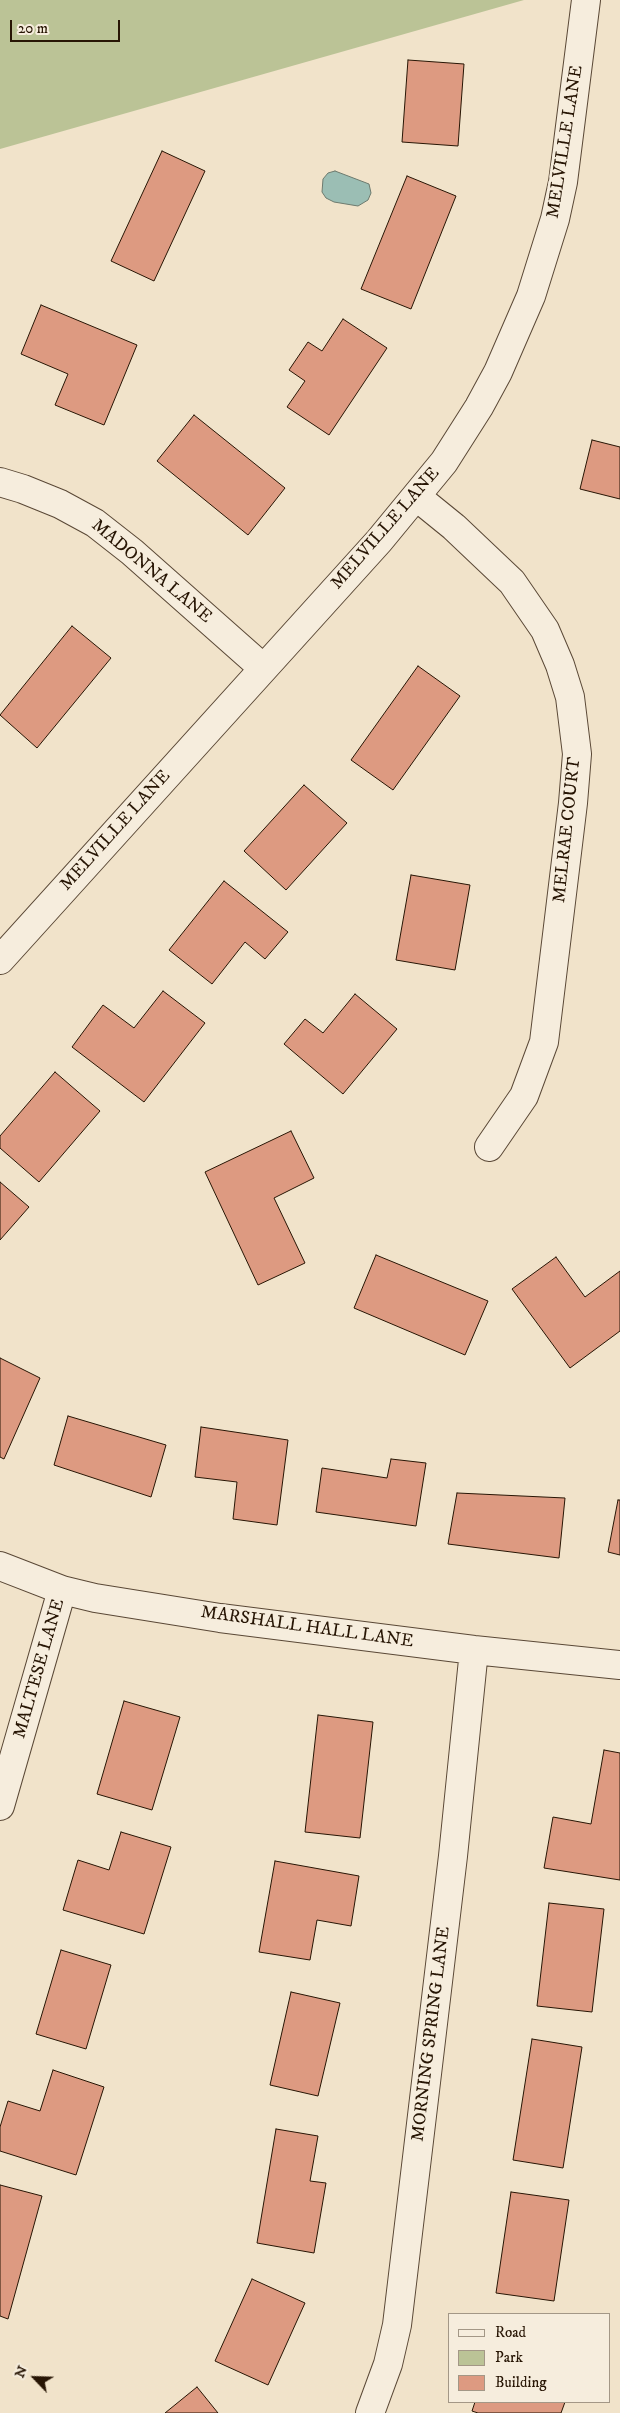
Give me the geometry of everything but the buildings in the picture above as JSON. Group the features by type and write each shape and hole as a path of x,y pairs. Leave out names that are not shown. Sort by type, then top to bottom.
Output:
{"street":[{"name":"MELVILLE LANE","path":"0,960 417,497 444,462 479,407 498,372 531,296 547,247 563,182 586,0"},
{"name":"MADONNA LANE","path":"0,482 60,504 94,523 132,552 263,668"},
{"name":"MELRAE COURT","path":"417,497 454,526 512,582 532,609 545,630 560,665 570,697 577,754 574,803 544,1042 524,1096 489,1147"},
{"name":"MARSHALL HALL LANE","path":"0,1566 62,1590 95,1598 220,1618 474,1650 620,1665"},
{"name":"MALTESE LANE","path":"0,1806 62,1590"},
{"name":"MORNING SPRING LANE","path":"370,2413 388,2364 397,2325 452,1865 474,1650"}],"green space":[{"path":"0,0 524,0 0,149"}],"water":[{"path":"335,171 369,184 371,193 368,200 358,206 334,202 326,198 322,192 323,179 328,173"}]}
